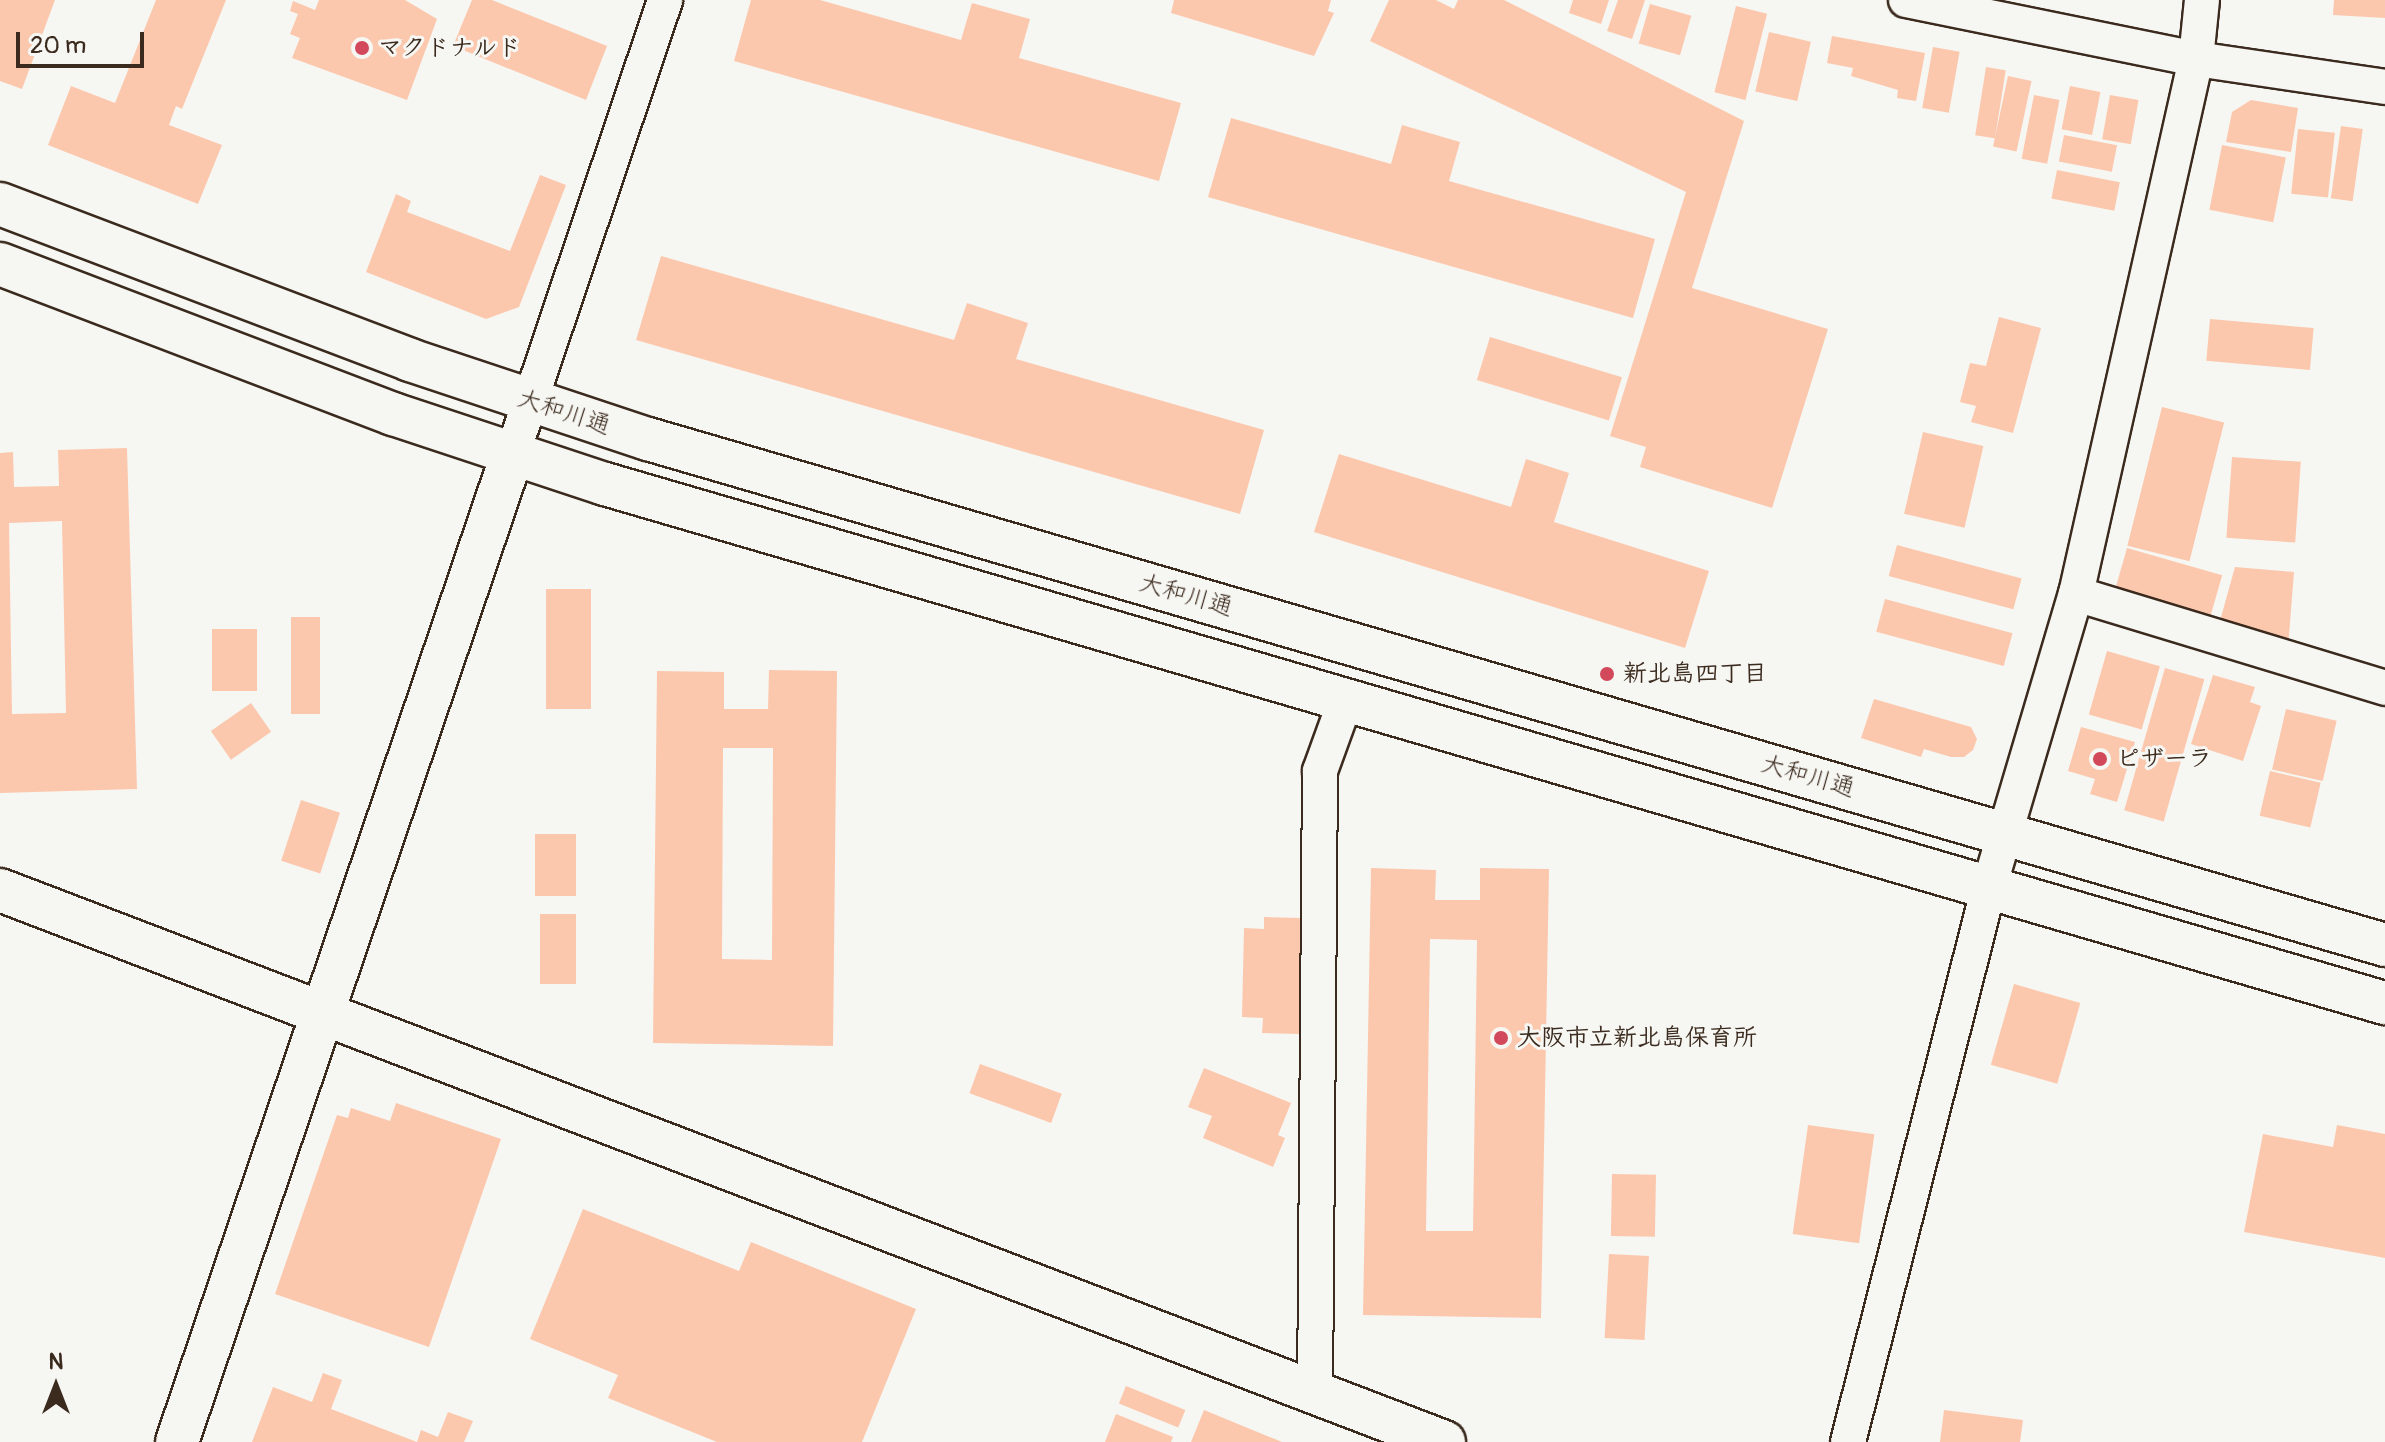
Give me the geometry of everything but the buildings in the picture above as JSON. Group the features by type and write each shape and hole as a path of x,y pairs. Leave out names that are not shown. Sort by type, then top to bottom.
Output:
{"street":[{"path":"177,1442 665,0"},
{"path":"1906,0 2196,59 2385,87"},
{"path":"1848,1442 1989,887 2076,594 2196,59 2202,0"},
{"name":"大和川通","path":"0,204 530,401 2385,945"},
{"path":"0,264 512,455 1345,702 2385,1003"},
{"path":"2076,594 2385,688"},
{"path":"1315,1394 1320,771 1345,702"},
{"path":"0,890 1444,1442"}],"place":[{"name":"マクドナルド","path":"362,48"},
{"name":"新北島四丁目","path":"1607,674"},
{"name":"ピザーラ","path":"2100,759"},
{"name":"大阪市立新北島保育所","path":"1501,1038"}]}
